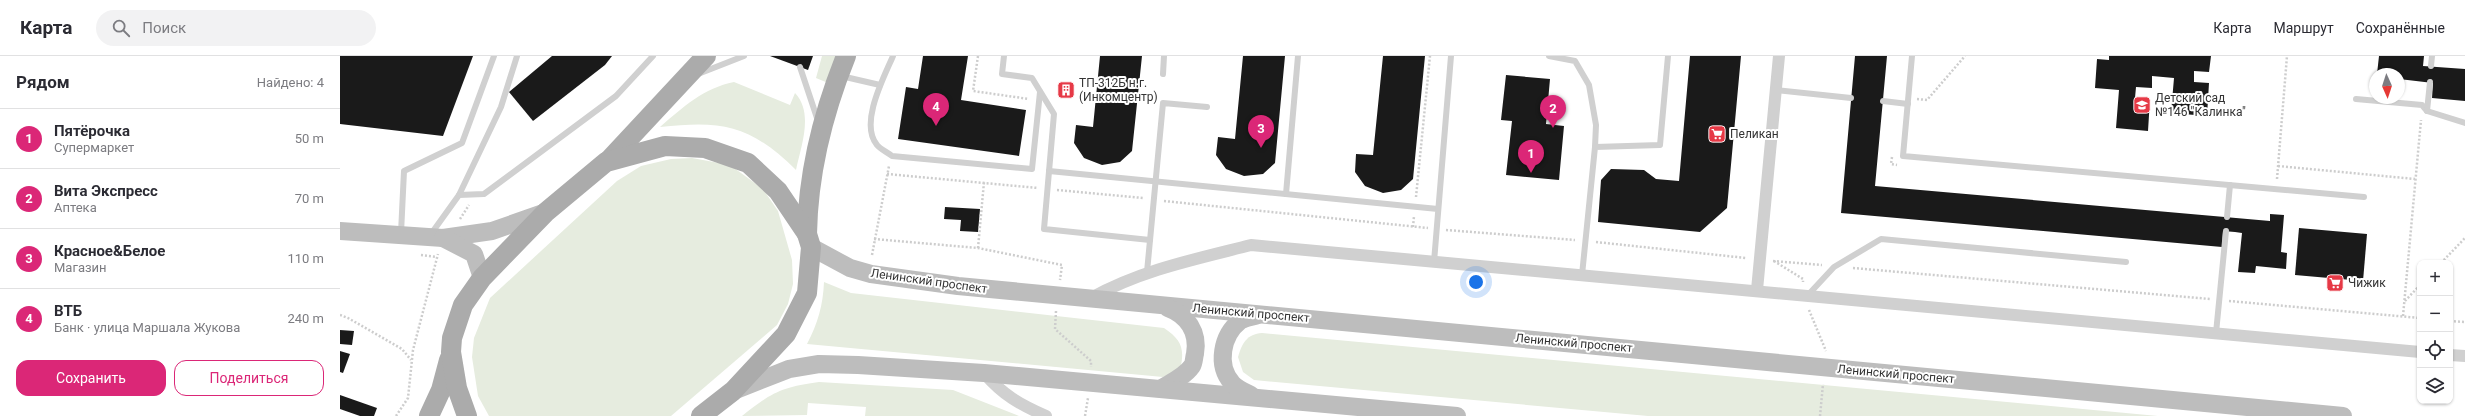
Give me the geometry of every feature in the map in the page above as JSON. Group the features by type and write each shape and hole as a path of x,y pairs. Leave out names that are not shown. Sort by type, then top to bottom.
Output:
{"main road":[{"path":"429,416 441,390 451,352 452,338 463,305 482,278 546,212 606,162 706,56"},
{"path":"702,415 733,390 786,334 806,293 809,241 808,197 821,130 838,75 846,56"},
{"path":"606,162 665,146 705,148 748,163 778,191 809,241"},
{"path":"340,231 442,238 492,230 546,212"},
{"path":"442,238 474,254 482,278"},
{"name":"Ленинский проспект","path":"809,241 850,268 871,274 1089,299 2343,416"},
{"path":"1162,306 1179,312 1188,322 1194,332 1196,347 1192,365 1180,377 1162,388"},
{"path":"1253,396 1232,384 1222,358 1225,342 1232,330 1241,320 1262,314"},
{"path":"451,352 457,388 467,416"},
{"path":"733,390 789,369 819,364 984,373 1253,396 1457,416"}],"street":[{"path":"1757,290 1779,56"},
{"path":"1089,299 1115,285 1147,272 1251,245 1805,294 2417,352"},
{"path":"2453,355 2465,356"},
{"path":"984,373 1004,394 1019,404 1046,416"}],"lane":[{"path":"401,236 404,171 462,143 494,56"},
{"path":"442,238 459,195 500,107 517,56"},
{"path":"459,195 484,194 616,96 653,56"},
{"path":"683,80 744,56"},
{"path":"893,56 880,85 869,121 876,144 892,156 1032,169 1040,92"},
{"path":"1004,56 1002,74 1032,78 1054,114 1044,229 1150,240"},
{"path":"1163,74 1164,56"},
{"path":"1286,194 1298,56"},
{"path":"1434,262 1451,56"},
{"path":"1549,56 1575,61 1589,85 1596,125 1582,275"},
{"path":"1595,146 1660,145 1668,56"},
{"path":"1912,56 1903,156 2364,197"},
{"path":"2431,66 2432,56"},
{"path":"800,66 821,130"},
{"path":"838,75 880,85"},
{"path":"2427,111 2430,82"},
{"path":"1776,90 1851,98"},
{"path":"2356,99 2422,105 2427,111 2465,123"},
{"path":"1883,101 1908,101"},
{"path":"1147,272 1163,103 1207,107"},
{"path":"1049,171 1438,208"},
{"path":"2227,217 2230,185"},
{"path":"2216,333 2226,231"},
{"path":"1805,294 1834,267 1882,239 2126,262"}],"path":[{"path":"978,56 973,91 1032,99 1031,107"},
{"path":"1413,227 1430,56"},
{"path":"1908,101 1927,100 1965,56"},
{"path":"2276,190 2286,56"},
{"path":"2403,316 2422,105"},
{"path":"1893,149 1892,164 1899,165"},
{"path":"2278,166 2415,179"},
{"path":"1020,186 1022,168"},
{"path":"872,254 887,174 984,182 1413,227 1585,241 1834,267 2417,318"},
{"path":"874,239 978,248 984,182"},
{"path":"396,416 408,398 412,361 442,238 476,194"},
{"path":"2444,260 2465,238"},
{"path":"1774,261 1804,279 1805,294 1827,350 1820,416"},
{"path":"2404,302 2417,288"},
{"path":"340,316 348,318 402,349 412,361"},
{"path":"2453,321 2465,322"}],"shaded area":[{"path":"822,56 838,56 828,83 816,78"},
{"path":"734,82 790,105 795,93 801,101 805,120 803,140 796,170 764,143 734,129 701,124 660,127 694,99 713,89"},
{"path":"692,158 730,165 763,189 778,211 792,260 793,284 788,304 777,325 671,416 489,416 478,396 472,357 474,338 490,298 617,181 641,166 671,159"},
{"path":"824,282 851,293 1164,328 1175,337 1181,346 1182,356 1180,370 1163,377 807,344 819,314"},
{"path":"1262,333 2158,416 1648,416 1254,380 1243,372 1238,357 1241,347 1249,337"},
{"path":"819,382 953,390 1019,416 865,416 866,407 808,403 807,415 742,416 769,396 777,392 795,386"}],"building":[{"path":"340,56 473,56 443,136 340,124"},
{"path":"552,56 612,56 605,65 533,121 509,92"},
{"path":"770,56 813,56 808,70"},
{"path":"923,56 968,56 961,100 1026,110 1019,156 898,139 906,87 918,89"},
{"path":"1100,56 1142,56 1132,151 1120,162 1102,165 1084,158 1074,143 1076,125 1093,127"},
{"path":"1243,56 1285,56 1275,163 1263,174 1244,176 1226,169 1216,155 1218,137 1235,139"},
{"path":"1383,56 1425,56 1413,179 1401,190 1383,193 1365,186 1355,172 1356,154 1373,155"},
{"path":"1690,56 1741,56 1727,208 1700,232 1598,222 1601,180 1611,169 1644,170 1656,179 1679,181"},
{"path":"1855,56 1887,56 1875,186 2270,221 2270,214 2284,215 2281,252 2287,253 2286,269 2256,266 2255,273 2238,272 2242,233 2235,232 2223,231 2222,247 1841,213"},
{"path":"2109,56 2211,56 2209,72 2194,71 2194,82 2209,83 2207,116 2171,113 2174,78 2152,76 2152,88 2136,87 2135,98 2150,99 2148,131 2116,128 2119,90 2095,88 2097,59 2109,60"},
{"path":"2379,56 2424,56 2423,66 2465,69 2465,101 2432,98 2433,83 2405,80 2405,68 2378,68"},
{"path":"1506,75 1550,79 1546,124 1564,126 1559,180 1506,175 1512,121 1501,120"},
{"name":"ТП-312Б н.г. (Инкомцентр)","path":"1060,84 1072,84 1071,97 1059,96"},
{"path":"945,207 980,209 978,232 960,231 961,220 944,219"},
{"path":"2299,228 2367,234 2363,281 2295,275"},
{"path":"340,330 354,331 352,345 340,344"},
{"path":"340,351 350,354 343,373 340,372"},
{"path":"340,395 377,408 374,416 360,416 340,409"}],"place":[{"name":"ТП-312Б н.г. (Инкомцентр)","path":"1066,90"},
{"name":"Детский сад №146 \"Калинка\"","path":"2142,105"},
{"name":"ВТБ","path":"936,126"},
{"name":"Вита Экспресс","path":"1553,128"},
{"name":"Пеликан","path":"1717,134"},
{"name":"Красное&Белое","path":"1261,148"},
{"name":"Пятёрочка","path":"1531,173"},
{"name":"Чижик","path":"2335,283"}]}
